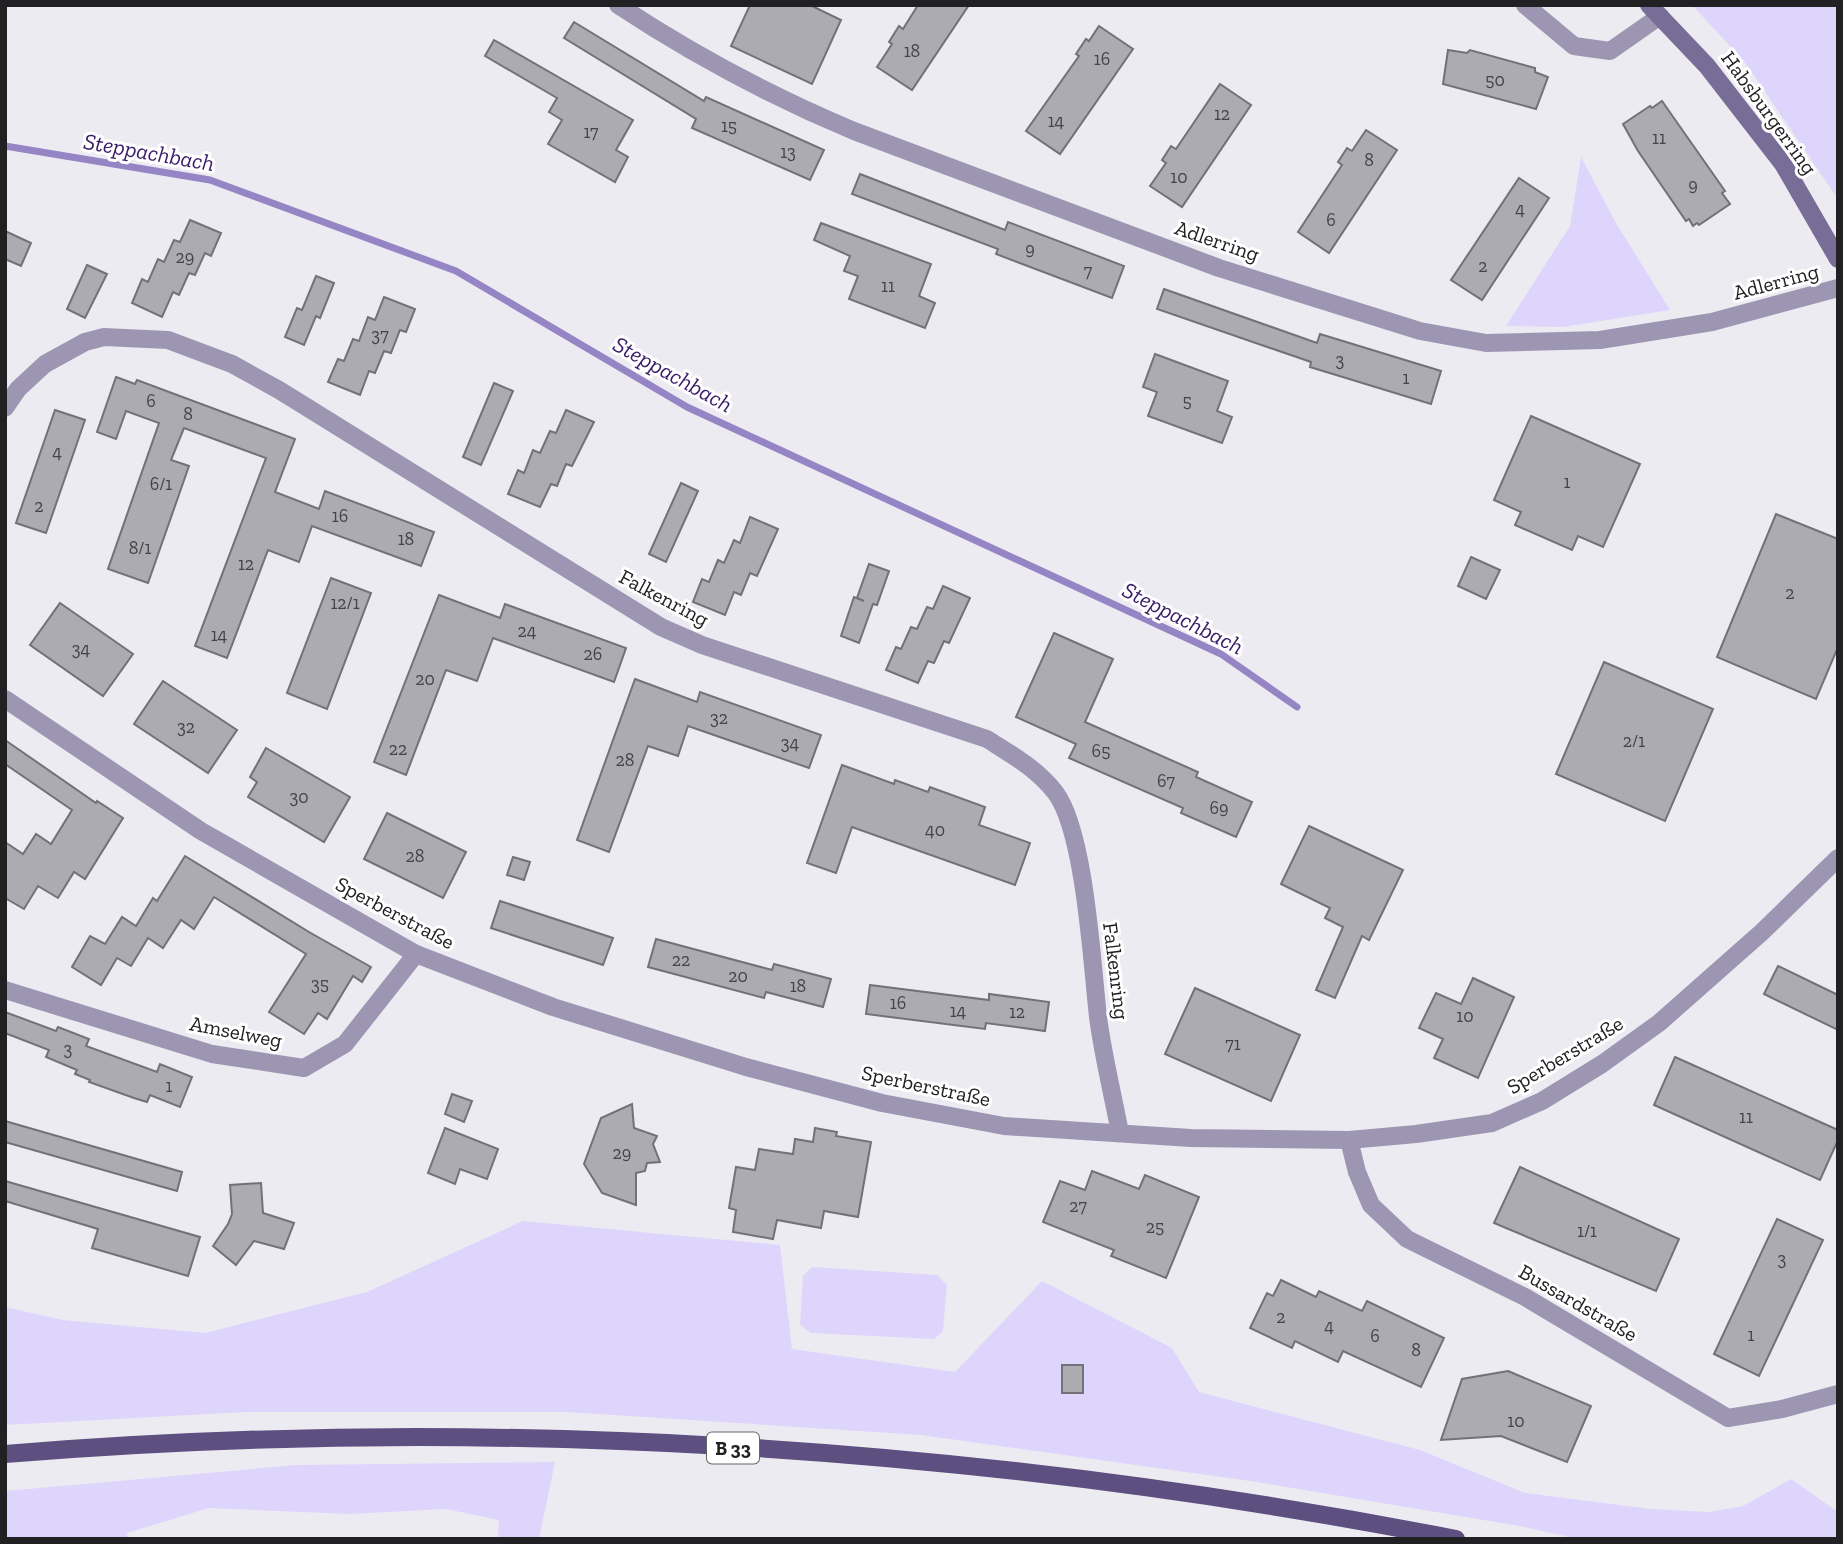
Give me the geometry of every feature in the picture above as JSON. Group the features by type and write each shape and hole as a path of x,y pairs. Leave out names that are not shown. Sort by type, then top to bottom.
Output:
{"main road":[{"name":"B 33","path":"5,1454 142,1445 381,1438 539,1440 760,1449 980,1468 1148,1488 1277,1507 1456,1539"}],"street":[{"name":"Adlerring","path":"618,5 670,39 854,131 1219,268 1420,331 1486,343 1600,340 1712,322 1838,288"},
{"path":"1525,5 1574,46 1610,51 1654,10"},
{"name":"Habsburgerring","path":"1654,10 1707,66 1783,164 1838,259"},
{"name":"Falkenring","path":"5,408 18,389 45,364 86,342 104,337 169,340 232,364 279,390 661,627 702,645 987,739 1029,764 1056,793 1069,822 1080,865 1099,1020 1120,1133"},
{"name":"Sperberstraße","path":"5,699 201,831 416,954 553,1007 746,1067 881,1102 1004,1126 1191,1138 1349,1140 1492,1123 1542,1101 1659,1023 1762,932 1838,858"},
{"name":"Amselweg","path":"5,990 212,1054 304,1068 345,1044 416,954"},
{"name":"Bussardstraße","path":"1349,1140 1357,1172 1371,1205 1407,1239 1525,1297 1728,1418 1783,1409 1838,1394"}],"shaded area":[{"path":"1692,5 1838,5 1838,199 1744,61"},
{"path":"1581,157 1616,223 1670,310 1563,327 1506,326 1570,226"},
{"path":"523,1221 780,1245 792,1349 955,1372 1042,1281 1172,1348 1199,1392 1420,1450 1525,1493 1651,1509 1709,1512 1743,1506 1791,1479 1838,1512 1838,1539 1578,1539 1519,1526 1257,1482 921,1435 567,1412 246,1412 5,1425 5,1307 63,1320 205,1333 367,1292"},
{"path":"812,1267 937,1275 947,1285 943,1331 934,1339 811,1333 800,1325 803,1276"},
{"path":"555,1462 539,1539 498,1539 499,1520 446,1509 349,1514 209,1508 127,1533 128,1539 5,1539 5,1491 297,1465"}],"building":[{"path":"750,5 810,5 841,20 812,84 731,46"},
{"path":"918,5 969,5 912,90 877,67 892,44 889,42 899,26 903,29"},
{"path":"574,22 704,101 706,97 824,150 810,180 692,128 696,119 564,38"},
{"path":"1099,26 1133,49 1060,154 1026,131 1079,56 1076,54 1086,39 1089,41"},
{"path":"494,40 633,120 616,150 628,157 615,182 548,144 562,120 549,112 557,98 485,56"},
{"path":"1448,50 1467,53 1470,50 1535,68 1535,72 1548,77 1536,109 1443,84"},
{"path":"1220,84 1251,105 1182,207 1150,186 1166,163 1162,160 1171,146 1176,149"},
{"path":"1662,101 1725,191 1722,193 1730,204 1699,225 1697,223 1693,226 1689,219 1686,221 1638,151 1623,124"},
{"path":"1366,130 1397,150 1329,253 1298,232 1342,165 1338,162 1347,148 1352,151"},
{"path":"860,174 1005,230 1008,222 1124,266 1112,298 996,254 998,249 852,194"},
{"path":"1519,178 1549,198 1482,300 1451,280"},
{"path":"190,220 221,233 211,256 205,253 195,275 189,273 179,295 173,292 162,317 132,303 142,279 148,282 158,259 164,262 174,240 180,242"},
{"path":"821,223 931,264 919,296 935,303 925,328 849,299 858,276 844,271 850,256 814,240"},
{"path":"5,231 31,243 21,266 5,259"},
{"path":"87,265 107,274 85,318 67,309"},
{"path":"316,276 334,283 320,318 316,316 304,345 285,337 297,308 302,310"},
{"path":"1164,289 1317,343 1320,334 1441,371 1431,404 1310,367 1311,362 1157,309"},
{"path":"384,297 415,309 406,332 400,330 391,353 384,351 375,373 369,371 360,395 328,382 338,359 344,361 353,339 359,341 368,317 375,320"},
{"path":"1155,354 1228,381 1217,411 1232,417 1222,443 1148,416 1157,392 1143,387"},
{"path":"116,377 135,384 137,380 295,439 275,492 319,509 325,491 434,532 421,566 312,526 299,562 268,550 227,658 195,646 266,458 184,428 171,460 189,466 148,583 108,569 159,423 126,411 116,439 97,432"},
{"path":"494,383 513,391 481,465 463,457"},
{"path":"55,410 85,420 46,533 16,523"},
{"path":"566,410 594,422 572,466 566,464 557,486 551,484 540,507 508,494 518,470 524,473 533,450 540,453 550,431 556,433"},
{"path":"1531,416 1640,464 1603,547 1578,536 1572,550 1515,525 1521,512 1494,500"},
{"path":"681,483 698,491 666,562 649,554"},
{"path":"1776,514 1838,539 1838,647 1816,699 1717,657"},
{"path":"750,517 778,529 757,576 750,573 741,595 734,592 725,615 693,602 702,579 709,582 718,560 724,563 734,540 740,543"},
{"path":"1471,557 1500,570 1486,599 1458,586"},
{"path":"869,564 889,571 859,643 841,636 854,597 864,601 857,598"},
{"path":"331,578 371,593 327,709 287,693"},
{"path":"943,586 970,598 949,643 944,641 934,663 928,661 918,683 886,670 896,647 901,649 911,627 917,629 927,607 933,609"},
{"path":"439,595 500,618 505,604 626,648 614,682 493,638 477,681 446,670 406,775 374,762"},
{"path":"60,603 133,654 103,696 30,645"},
{"path":"1054,633 1113,659 1085,722 1198,772 1196,777 1252,802 1236,837 1181,813 1183,808 1069,758 1076,744 1016,717"},
{"path":"1604,662 1713,709 1665,821 1556,774"},
{"path":"635,679 697,702 700,692 821,735 809,768 688,726 678,756 648,746 609,852 577,840"},
{"path":"163,681 237,730 208,773 134,724"},
{"path":"5,740 96,803 97,801 123,818 85,879 74,872 58,898 38,886 24,909 5,898 5,842 23,854 36,834 51,844 72,810 5,764"},
{"path":"266,748 350,797 324,842 248,797 257,782 250,777"},
{"path":"842,765 894,784 895,780 928,792 930,787 985,807 979,825 1030,843 1015,885 852,827 836,873 807,863"},
{"path":"387,813 466,852 443,898 364,859"},
{"path":"1309,826 1403,870 1369,940 1362,936 1335,998 1316,990 1343,927 1325,918 1330,908 1281,884"},
{"path":"185,856 371,967 362,982 353,976 327,1019 318,1013 304,1034 269,1012 306,954 214,897 194,929 181,920 163,948 148,938 131,966 117,958 101,985 72,967 90,936 105,944 122,917 136,926 153,898 157,901"},
{"path":"513,857 530,862 524,880 507,875"},
{"path":"500,901 613,938 603,965 491,928"},
{"path":"656,939 772,970 774,964 831,979 823,1007 766,992 764,998 648,967"},
{"path":"1778,966 1838,995 1838,1030 1764,994"},
{"path":"1473,978 1514,997 1478,1078 1434,1058 1443,1039 1419,1028 1436,993 1461,1004"},
{"path":"870,985 989,1000 989,994 1049,1002 1045,1031 986,1023 985,1029 866,1014"},
{"path":"1195,988 1300,1035 1271,1101 1165,1054"},
{"path":"5,1012 56,1031 58,1027 89,1039 86,1046 157,1072 160,1064 192,1077 180,1107 150,1095 147,1102 89,1082 90,1080 75,1074 77,1070 46,1057 49,1050 5,1033"},
{"path":"1675,1057 1838,1130 1838,1140 1820,1180 1654,1105"},
{"path":"452,1094 472,1101 464,1122 445,1114"},
{"path":"632,1104 634,1128 657,1136 653,1144 660,1162 647,1163 645,1171 636,1173 636,1205 602,1193 584,1164 601,1118"},
{"path":"5,1121 182,1172 177,1191 5,1142"},
{"path":"445,1128 498,1149 487,1179 460,1169 455,1184 428,1173"},
{"path":"815,1128 837,1132 836,1136 871,1142 858,1217 824,1211 821,1228 777,1220 773,1239 733,1232 736,1210 729,1208 736,1167 755,1170 759,1149 793,1154 795,1139 813,1142"},
{"path":"1520,1167 1679,1239 1656,1291 1494,1223"},
{"path":"1092,1171 1139,1189 1145,1175 1199,1197 1166,1278 1111,1256 1114,1250 1043,1222 1060,1181 1085,1190"},
{"path":"5,1181 200,1237 188,1276 92,1248 98,1229 5,1201"},
{"path":"261,1183 263,1213 294,1223 284,1249 254,1241 236,1265 213,1246 232,1214 230,1185"},
{"path":"1777,1219 1823,1240 1759,1376 1714,1354"},
{"path":"1281,1280 1316,1297 1319,1291 1362,1311 1367,1301 1444,1338 1421,1387 1343,1351 1338,1362 1295,1341 1292,1348 1250,1328 1267,1293 1273,1296"},
{"path":"1062,1365 1083,1365 1083,1393 1062,1393"},
{"path":"1508,1371 1591,1406 1567,1462 1501,1436 1441,1440 1462,1379"}],"waterway":[{"name":"Steppachbach","path":"5,146 210,180 456,271 687,407 1221,654 1297,707"}]}
